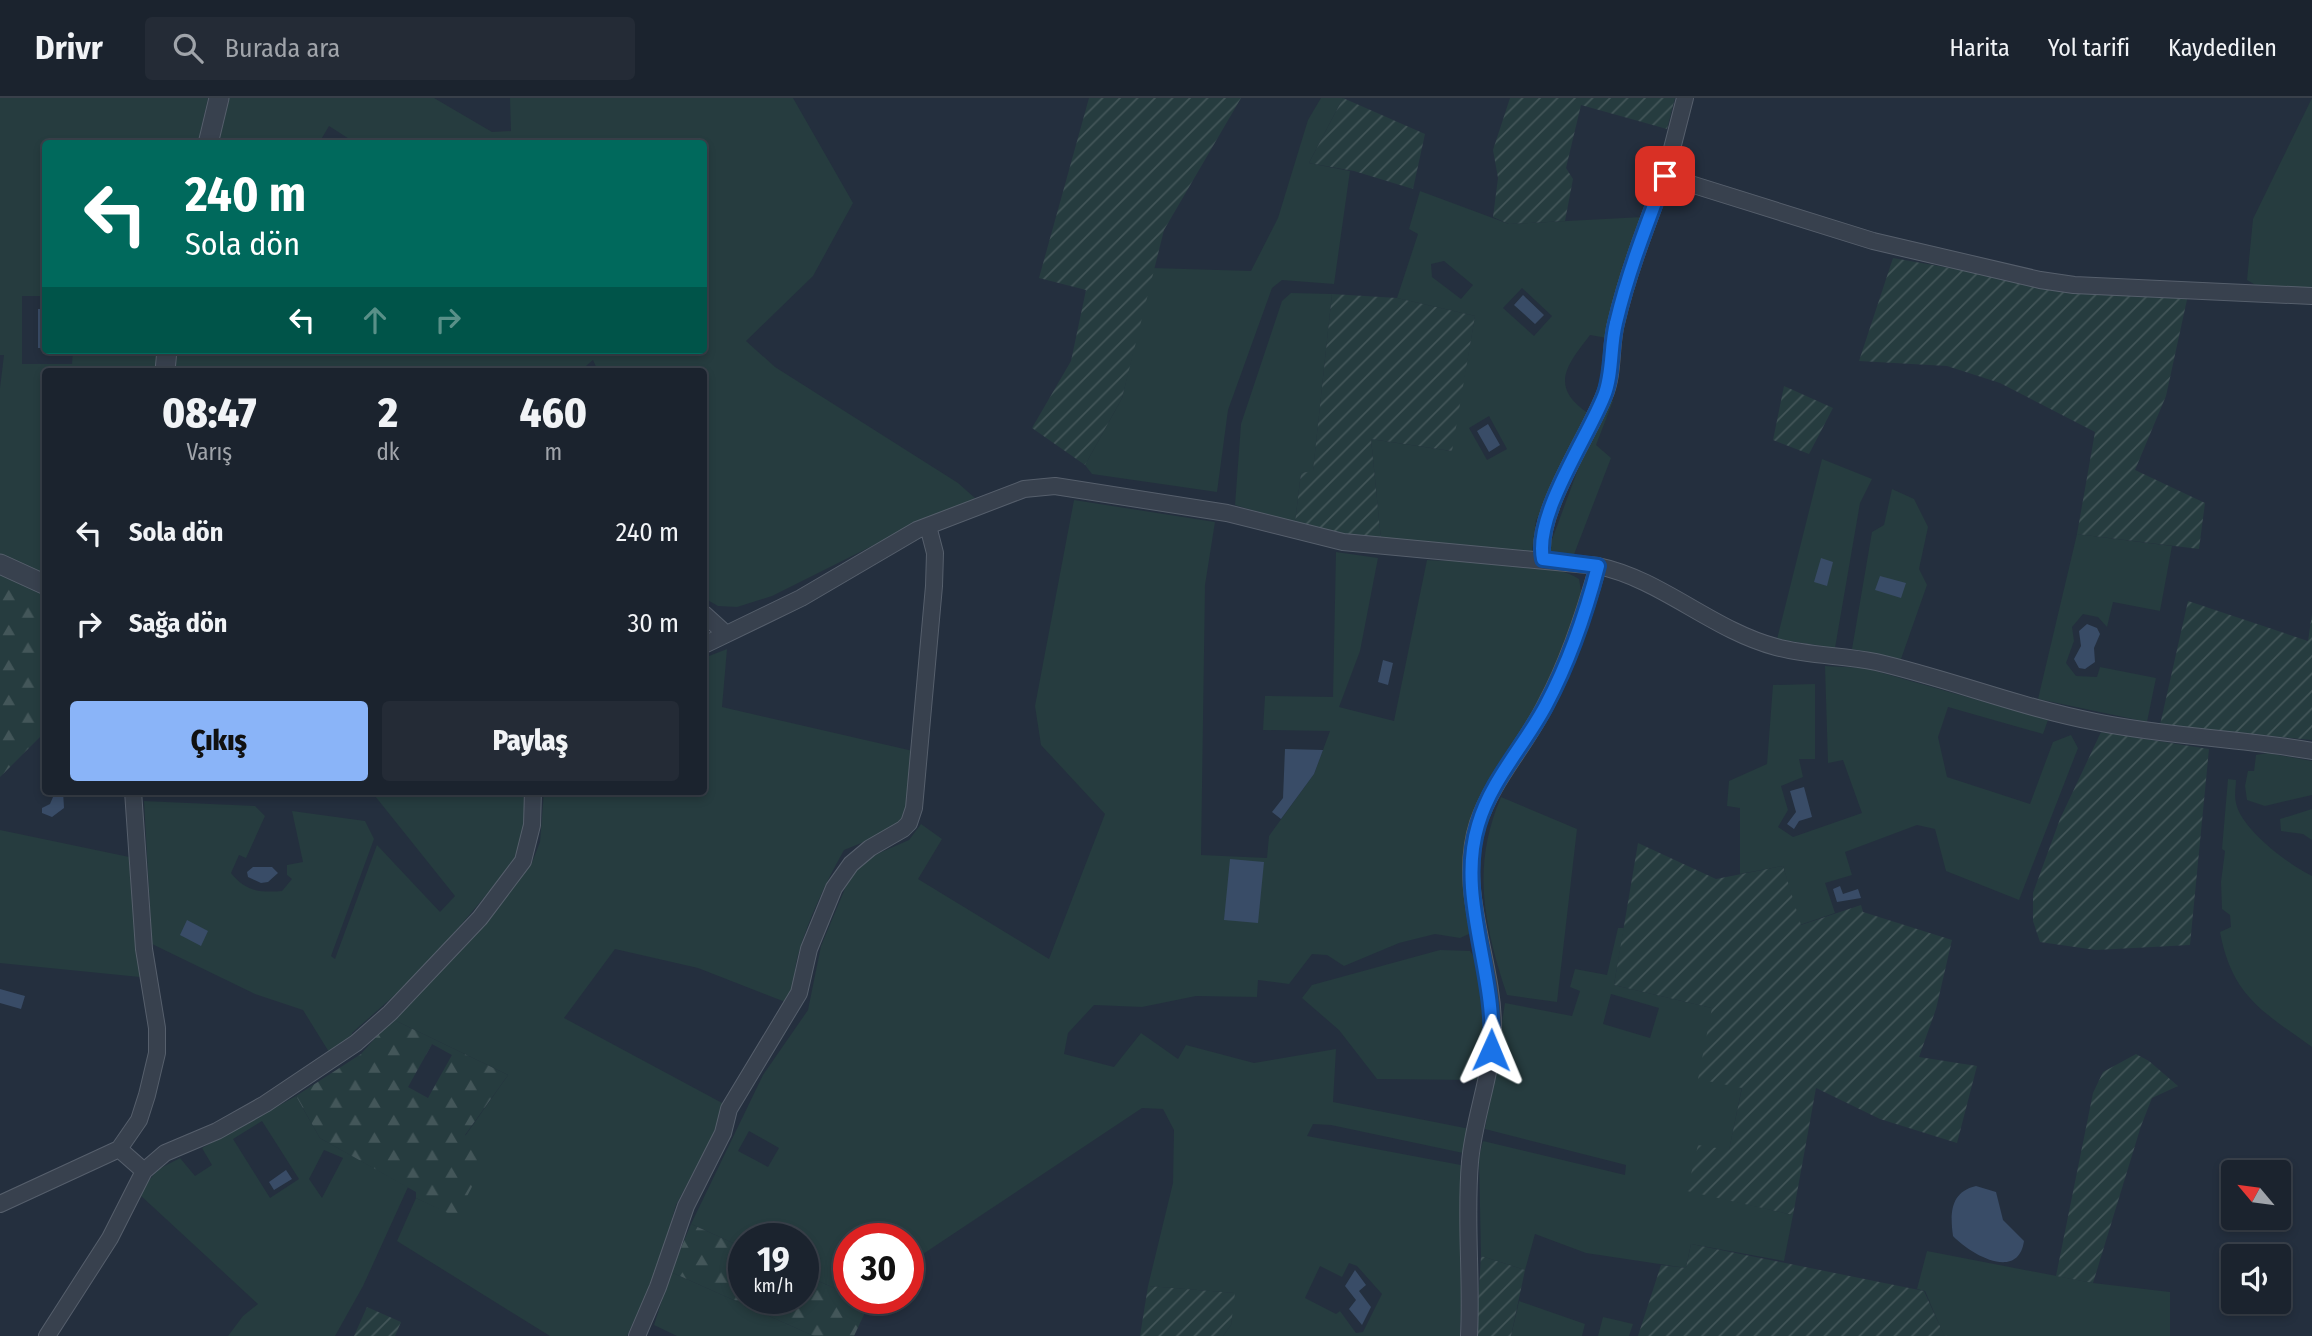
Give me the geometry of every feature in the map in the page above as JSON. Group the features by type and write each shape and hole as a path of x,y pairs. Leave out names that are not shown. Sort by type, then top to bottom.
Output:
{"street":[{"path":"209,140 219,98"},
{"path":"1543,559 1541,548 1545,523 1606,394 1615,326 1628,276 1665,176 1685,98"},
{"path":"1665,176 1873,242 2040,280 2074,285 2312,296"},
{"path":"707,644 801,598 929,526 1024,489 1055,486 1201,508 1343,542 1543,559 1622,571 1708,620 1776,647 1877,662 2094,722 2160,733 2262,742 2312,751"},
{"path":"637,1336 658,1287 686,1206 723,1133 729,1109 799,993 809,949 834,888 851,864 909,823 914,808 934,586 935,553 929,526"},
{"path":"0,564 42,582"},
{"path":"1469,1336 1470,1161 1489,1074 1493,1026 1488,972 1471,896 1472,855 1478,824 1491,794 1546,704 1587,606 1598,566"},
{"path":"707,617 726,634"},
{"path":"0,1204 119,1149 139,1120 157,1053 155,1009 144,948 133,795"},
{"path":"47,1336 110,1238 144,1171 165,1153 217,1131 265,1104 356,1043 390,1013 480,918 523,861 532,825 534,795"},
{"path":"119,1149 144,1171"}],"green space":[{"path":"0,98 208,98 199,140 42,140 42,296 22,296 22,364 72,364 73,354 158,354 156,368 42,368 42,577 0,556 0,388 4,355 0,355"},
{"path":"229,98 434,98 492,132 511,131 510,98 793,98 853,203 813,276 746,341 775,367 958,483 976,499 918,523 772,596 737,607 718,606 707,600 707,368 597,368 593,360 584,368 173,368 175,354 707,354 707,140 351,140 329,126 321,140 220,140"},
{"path":"1089,98 1241,98 1164,230 1122,398 1085,465 1032,428 1071,361 1086,290 1039,278"},
{"path":"1321,98 1343,98 1309,163 1350,171 1334,284 1282,280 1272,288 1228,410 1217,492 1092,474 1085,465 1122,398 1153,268 1251,271 1278,218 1308,120"},
{"path":"1343,98 1425,134 1413,189 1354,171 1309,163"},
{"path":"1510,98 1675,98 1667,129 1581,105 1566,168 1573,179 1565,221 1509,224 1493,217 1498,178 1493,150"},
{"path":"2312,98 2312,288 2259,287 2247,280 2253,219"},
{"path":"1420,191 1509,224 1643,217 1607,338 1590,335 1569,365 1565,384 1568,394 1588,413 1548,504 1536,520 1532,552 1381,540 1371,439 1451,451 1475,316 1397,298 1418,234 1409,229","holes":["1444,261 1473,285 1461,299 1432,277 1431,264","1522,288 1552,316 1534,336 1503,308","1489,416 1507,449 1487,460 1469,428"]},
{"path":"1893,258 2001,277 2188,295 2166,396 2135,470 2205,503 2199,549 2077,534 2095,432 2000,383 1947,366 1859,361"},
{"path":"1291,293 1332,294 1313,472 1301,473 1295,523 1235,505 1241,424 1282,301"},
{"path":"1332,294 1397,298 1475,316 1452,451 1371,439 1381,540 1346,538 1295,523 1301,473 1313,471"},
{"path":"1784,386 1833,408 1809,454 1773,440"},
{"path":"1610,399 1613,401 1596,445 1611,458 1573,557 1551,553 1550,545 1588,442"},
{"path":"1822,459 1872,479 1860,503 1835,648 1777,639"},
{"path":"1892,489 1914,499 1928,527 1919,569 1927,585 1901,659 1852,649 1872,532 1884,525"},
{"path":"1074,500 1215,522 1205,585 1201,855 1267,858 1269,836 1314,774 1330,731 1263,730 1265,696 1333,697 1336,552 1378,558 1360,651 1339,707 1394,721 1427,560 1528,565 1548,568 1579,579 1582,597 1577,615 1542,699 1469,850 1465,895 1473,924 1469,934 1460,938 1435,934 1399,943 1344,966 1327,955 1312,954 1289,984 1258,980 1257,997 1196,996 1142,1007 1094,1005 1068,1033 1064,1054 1114,1067 1141,1033 1178,1059 1186,1045 1254,1063 1336,1049 1333,1102 1470,1129 1467,1150 1463,1153 1331,1125 1313,1124 1307,1136 1466,1166 1460,1336 1223,1336 1231,1325 1234,1293 1148,1286 1173,1183 1174,1130 1163,1109 1142,1108 924,1253 924,1223 833,1223 833,1288 819,1281 819,1223 728,1223 728,1241 691,1224 763,1075 808,1010 821,946 849,879 861,861 909,840 921,824 942,839 918,879 1049,959 1105,814 1041,745 1035,706","holes":["749,1131 779,1148 768,1167 738,1151","1349,1263 1357,1266 1382,1294 1363,1332 1356,1333 1340,1311 1336,1314 1305,1298 1320,1266 1342,1277"]},
{"path":"2077,534 2172,546 2160,611 2113,602 2107,627 2098,617 2083,614 2072,627 2074,641 2066,663 2076,676 2097,677 2100,667 2156,678 2147,722 2038,699"},
{"path":"0,571 42,589 42,735 0,777"},
{"path":"2188,601 2308,641 2312,614 2312,740 2160,725"},
{"path":"727,649 722,707 913,751 906,814 896,829 844,850 807,928 788,1003 698,968 615,949 564,1018 724,1104 721,1120 676,1205 654,1279 627,1336 550,1336 397,1241 416,1198 456,1216 465,1136 508,1075 392,1019 481,926 531,865 540,842 544,795 707,795 707,657"},
{"path":"1825,666 1865,668 2048,720 2043,734 1948,707 1938,737 1947,777 2030,804 2053,742 2071,735 2078,748 2019,900 1946,871 1935,829 1917,825 1845,852 1852,875 1825,883 1835,913 1800,925 1783,866 1740,874 1740,808 1727,806 1729,781 1767,764 1773,685 1815,684 1815,759 1799,759 1803,777 1781,786 1788,810 1778,827 1793,837 1862,813 1843,760 1828,763"},
{"path":"2101,732 2209,749 2190,945 2096,950 2040,942 2033,921 2033,893 2060,819"},
{"path":"2268,753 2312,761 2312,795 2265,806 2247,800 2245,786 2248,771 2254,771 2256,755"},
{"path":"2228,779 2236,780 2236,803 2256,835 2291,864 2312,876 2312,1047 2252,1000 2232,972 2225,954 2220,932 2231,927 2230,915 2222,909 2221,882"},
{"path":"374,795 528,795 526,829 519,856 422,971 352,1033 352,1038 329,1052 303,1010 255,994 152,944 144,801 255,806 265,816 246,858 239,855 231,873 247,887 267,892 282,891 292,879 287,875 287,865 303,862 292,811 365,821 374,839 331,956 335,959 377,845 440,912 455,896"},
{"path":"1501,797 1577,829 1557,1002 1507,995 1492,944 1484,896 1484,872 1486,848"},
{"path":"2312,809 2312,840 2303,834 2281,831 2280,819"},
{"path":"0,830 134,858 140,977 0,963"},
{"path":"1638,843 1716,879 1783,866 1801,925 1861,905 1863,912 1952,940 1936,1009 1919,1057 1977,1066 1957,1143 1880,1119 1816,1088 1793,1215 1687,1191 1698,1145 1729,1150 1742,1088 1698,1079 1712,1008 1614,985"},
{"path":"1618,928 1624,928 1614,985 1712,1008 1742,1087 1729,1151 1687,1190 1793,1215 1784,1261 1691,1244 1686,1268 1586,1253 1535,1234 1525,1270 1481,1256 1479,1157 1483,1141 1625,1175 1626,1165 1485,1129 1505,1003 1572,1016 1580,991 1570,987 1575,969 1607,975","holes":["1611,994 1659,1008 1650,1038 1603,1024"]},
{"path":"1440,950 1470,951 1484,981 1486,1031 1478,1080 1377,1079 1339,1030 1302,998 1312,985"},
{"path":"392,1019 508,1075 465,1135 492,1149 456,1217 416,1198 416,1192 320,1138 296,1096 361,1054","holes":["432,1044 452,1055 428,1098 408,1087"]},
{"path":"2136,1054 2149,1061 2178,1086 2152,1098 2093,1283 2056,1276 2093,1093 2103,1072"},
{"path":"296,1096 320,1138 408,1187 363,1286 335,1336 228,1336 243,1316 258,1304 139,1194 157,1170 180,1158 195,1176 212,1165 202,1148","holes":["262,1121 299,1179 270,1198 233,1139","324,1150 343,1158 322,1198 309,1179"]},
{"path":"691,1224 728,1241 728,1298 671,1272"},
{"path":"1691,1244 1924,1291 1944,1335 1947,1336 1638,1336 1661,1265 1686,1268"},
{"path":"1927,1251 2093,1283 2170,1292 2170,1336 1944,1336 1925,1291 1917,1289"},
{"path":"1481,1256 1525,1270 1511,1336 1476,1336"},
{"path":"671,1272 728,1298 728,1314 765,1314 814,1336 677,1336 654,1325"},
{"path":"819,1281 833,1288 833,1314 864,1314 854,1336 814,1336 765,1314 819,1314"},
{"path":"1148,1286 1235,1293 1231,1325 1223,1336 1140,1336"},
{"path":"1519,1301 1585,1324 1582,1336 1511,1336"},
{"path":"367,1307 401,1322 395,1336 354,1336"},
{"path":"1603,1317 1633,1324 1629,1336 1598,1336"}],"water":[{"path":"1523,295 1544,315 1535,324 1514,305"},
{"path":"38,309 42,309 42,348 38,348"},
{"path":"1488,424 1500,445 1489,452 1477,431"},
{"path":"1821,558 1833,562 1827,586 1814,582"},
{"path":"1880,576 1906,583 1901,598 1875,590"},
{"path":"2087,624 2097,628 2100,634 2094,648 2095,662 2085,669 2079,668 2074,659 2081,646 2079,631"},
{"path":"1383,660 1393,663 1388,685 1378,682"},
{"path":"1285,749 1323,750 1314,774 1281,819 1272,812 1283,798"},
{"path":"1804,787 1812,817 1799,821 1794,829 1787,824 1796,812 1790,791"},
{"path":"52,795 63,795 64,808 52,817 42,813 42,808 50,804"},
{"path":"1230,859 1264,862 1258,923 1224,920"},
{"path":"253,867 272,867 278,873 268,882 261,883 248,877 247,872"},
{"path":"1840,886 1843,894 1858,889 1861,898 1837,902 1833,889"},
{"path":"187,920 208,931 201,946 180,935"},
{"path":"0,989 25,996 21,1009 0,1003"},
{"path":"286,1170 292,1179 274,1190 269,1182"},
{"path":"1976,1186 1996,1192 2003,1220 2024,1241 2020,1253 2013,1260 1993,1261 1970,1250 1953,1236 1954,1205 1961,1193"},
{"path":"1355,1270 1366,1285 1359,1291 1371,1307 1362,1325 1349,1309 1356,1300 1345,1286"}],"route":[{"path":"1491,1050 1493,1026 1488,972 1471,896 1472,855 1478,824 1491,794 1546,704 1587,606 1598,566 1543,559 1542,536 1545,523 1580,445 1606,394 1620,305 1632,264 1665,176"}]}
